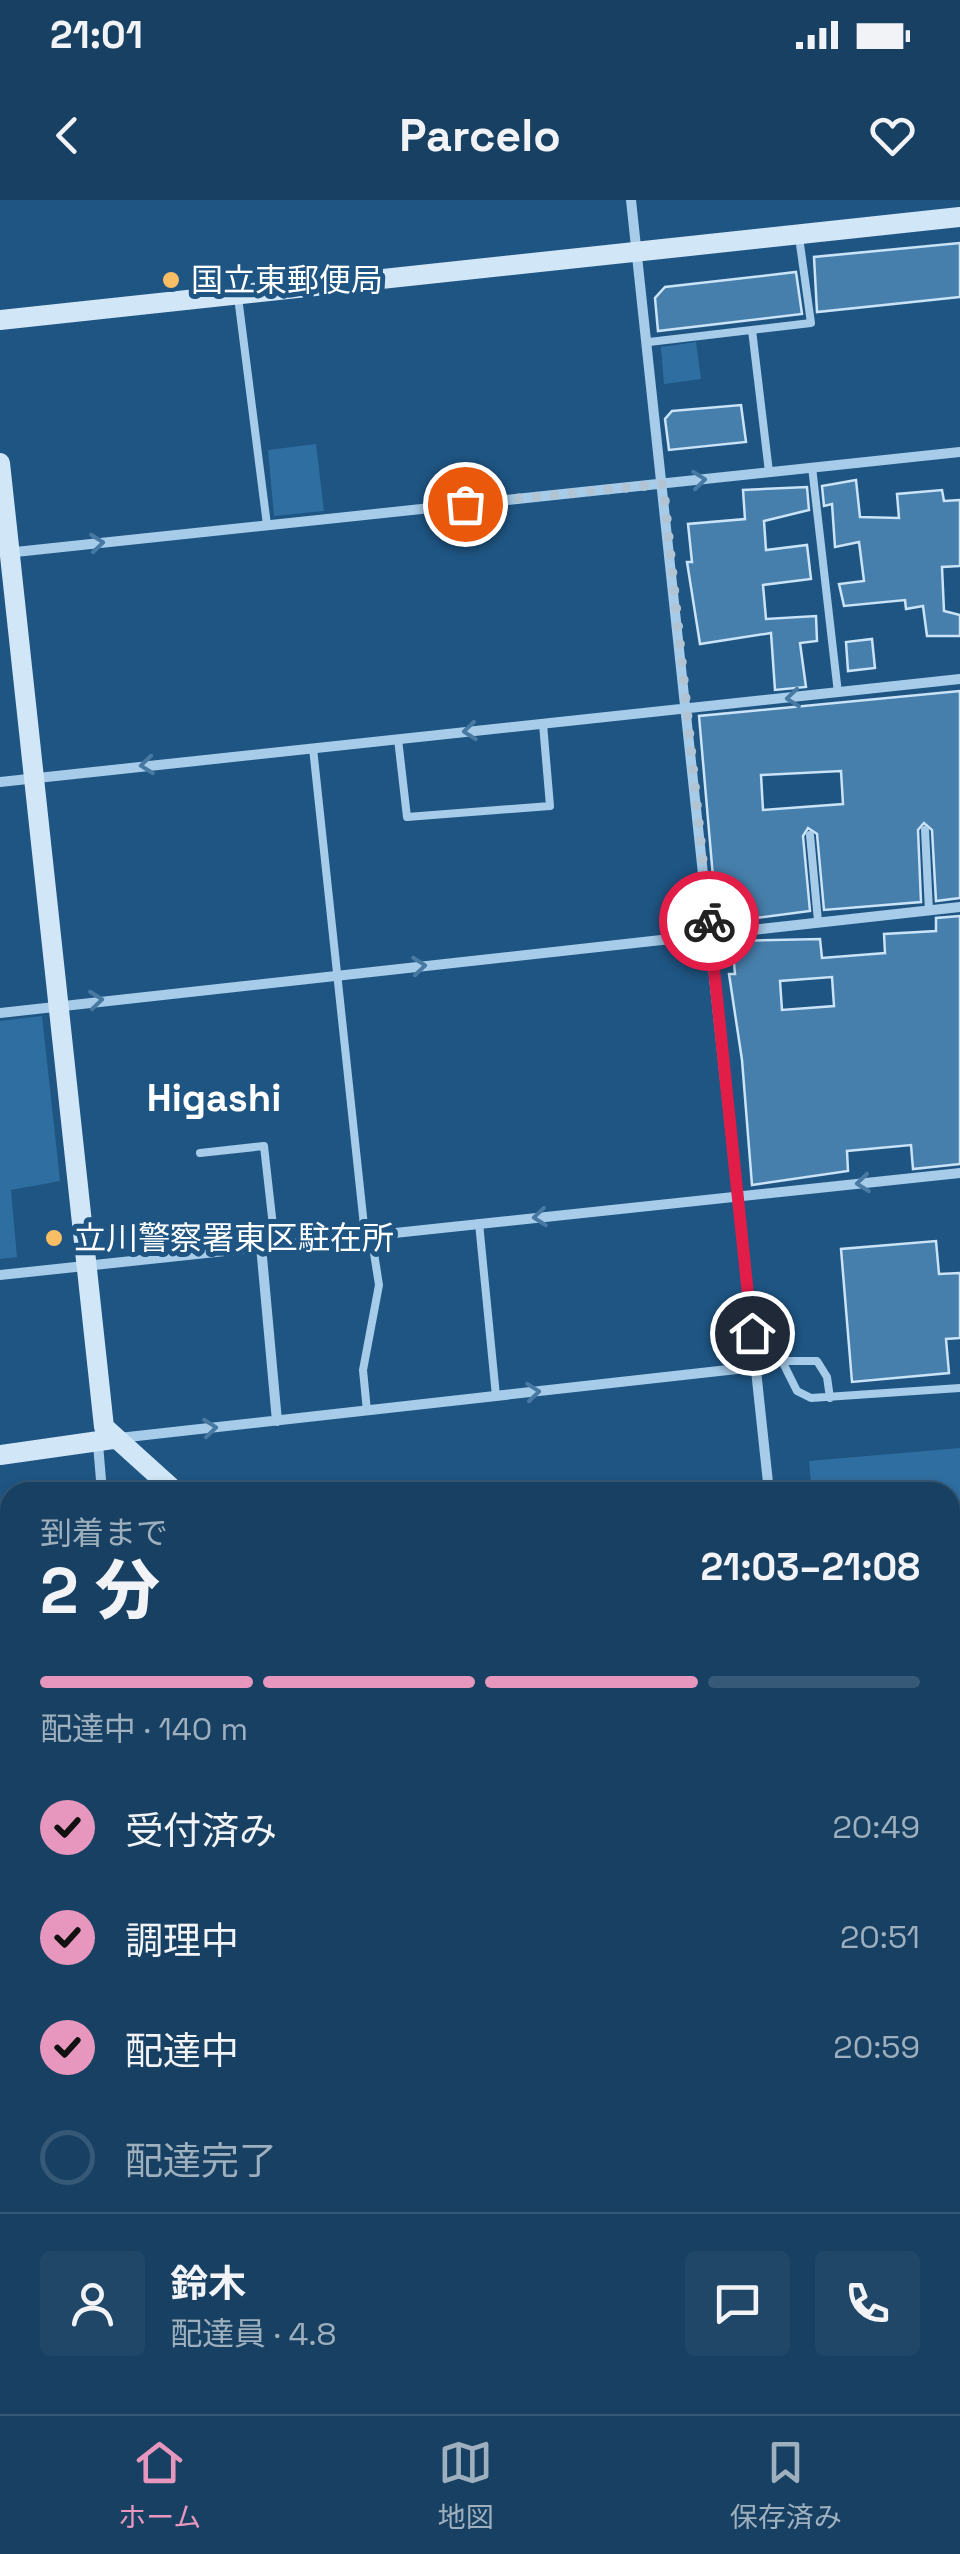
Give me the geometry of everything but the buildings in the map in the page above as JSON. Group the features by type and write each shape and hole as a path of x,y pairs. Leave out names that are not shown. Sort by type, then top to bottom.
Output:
{"street":[{"path":"631,200 768,1482"},
{"path":"0,320 960,217"},
{"path":"5,553 960,452"},
{"path":"0,463 5,553 34,778 106,1442 103,1482"},
{"path":"0,782 960,680"},
{"path":"0,1013 960,907"},
{"path":"0,1275 960,1172"},
{"path":"261,1246 278,1420"},
{"path":"0,1454 755,1367"},
{"path":"106,1442 162,1482"}],"lane":[{"path":"649,342 811,323 799,234"},
{"path":"238,294 267,525"},
{"path":"752,330 770,472"},
{"path":"812,468 838,693"},
{"path":"398,739 406,817 550,806 543,724"},
{"path":"313,748 368,1234 380,1285 363,1370 367,1411"},
{"path":"925,830 930,910"},
{"path":"810,835 818,920"},
{"path":"200,1154 264,1146 275,1244"},
{"path":"479,1223 496,1396"},
{"path":"830,1398 827,1377 816,1361 774,1361 798,1391 811,1398 830,1398 960,1388"}],"shaded area":[{"path":"696,342 701,379 664,384 661,347"},
{"path":"316,444 324,511 274,516 268,450"},
{"path":"42,1016 60,1181 11,1190 17,1257 0,1259 0,1021"},
{"path":"960,1448 960,1482 811,1482 809,1461"}],"way so far":[{"path":"465,504 663,484 709,921"}],"place":[{"name":"国立東郵便局","path":"171,280"},
{"name":"立川警察署東区駐在所","path":"54,1238"}],"district":[{"name":"Higashi","path":"214,1098"}],"route":[{"path":"709,921 752,1333"}]}
